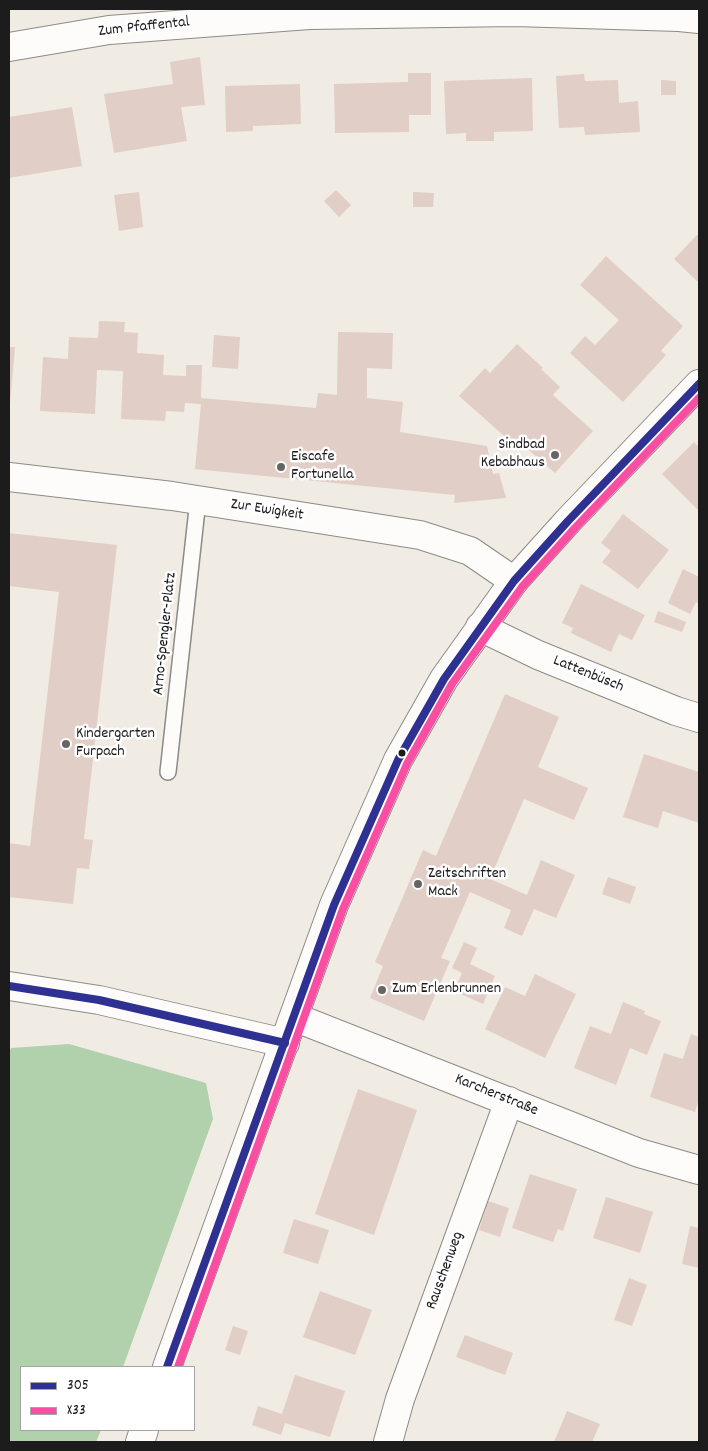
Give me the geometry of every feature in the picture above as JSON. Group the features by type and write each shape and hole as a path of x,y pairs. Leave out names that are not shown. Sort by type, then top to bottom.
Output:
{"street":[{"name":"Zum Pfaffental","path":"9,47 111,20 310,12 516,10 699,19"},
{"path":"167,1366 334,905 398,760 444,679 514,582 568,521 699,384"},
{"name":"Zur Ewigkeit","path":"9,477 198,500 420,535 470,550 514,582"},
{"name":"Lattenbüsch","path":"480,627 538,655 676,711 699,718"},
{"path":"9,986 99,1000 285,1043"},
{"name":"Karcherstraße","path":"294,1017 639,1153 699,1170"},
{"name":"Rauschenweg","path":"388,1442 403,1390 509,1101"}],"lane":[{"name":"Arno-Spengler-Platz","path":"168,772 198,500"}],"green space":[{"path":"69,1044 206,1083 213,1119 123,1366 20,1366 20,1431 101,1431 96,1442 9,1442 9,1053 11,1048"}],"building":[{"path":"200,57 205,105 181,107 187,141 114,153 104,94 173,84 170,62"},
{"path":"408,73 431,73 431,115 409,115 409,132 335,133 334,84 408,82"},
{"path":"584,74 585,81 618,80 619,103 638,101 640,132 585,135 584,127 559,128 556,76"},
{"path":"532,78 533,131 494,132 494,141 466,141 466,133 446,134 444,81"},
{"path":"661,80 676,81 676,95 661,95"},
{"path":"300,84 301,124 253,126 253,131 226,132 225,86"},
{"path":"72,107 82,166 9,178 9,117"},
{"path":"336,190 351,205 339,217 324,201"},
{"path":"139,192 143,227 119,231 114,195"},
{"path":"413,192 434,193 433,207 413,207"},
{"path":"699,233 699,283 674,259"},
{"path":"606,256 683,326 661,351 666,355 623,402 570,353 585,336 595,345 619,320 580,285"},
{"path":"99,321 125,322 124,332 138,333 137,353 164,355 163,375 186,376 186,365 202,365 201,398 316,408 318,393 337,395 338,332 393,333 392,369 367,368 367,398 403,402 400,432 487,446 493,474 499,473 506,498 454,503 455,495 195,469 201,404 185,403 184,412 166,411 165,421 121,419 123,371 97,370 95,414 40,411 43,357 68,359 69,337 98,338"},
{"path":"214,335 240,337 238,369 212,367"},
{"path":"517,344 560,387 553,395 593,431 555,473 515,438 511,442 459,396 485,368 490,373"},
{"path":"9,347 15,347 10,404 9,404"},
{"path":"694,442 699,447 699,511 662,474"},
{"path":"623,514 669,550 638,589 602,562 611,551 601,543"},
{"path":"9,533 117,545 84,839 93,840 89,869 77,868 73,904 9,897 9,843 30,846 59,592 9,586"},
{"path":"683,569 699,577 699,604 696,602 690,614 668,603"},
{"path":"581,584 645,615 632,640 619,634 611,652 571,633 573,628 562,623"},
{"path":"658,611 686,622 682,632 654,622"},
{"path":"505,694 559,717 538,767 588,788 574,820 524,799 490,879 527,895 541,860 575,875 556,918 534,909 522,936 504,928 511,910 470,892 441,958 450,961 424,1021 370,998 383,966 375,962 423,850 436,856"},
{"path":"644,754 699,772 699,823 663,811 658,828 623,817"},
{"path":"608,877 636,887 630,904 602,894"},
{"path":"464,942 477,948 470,964 495,976 483,1004 454,991 462,973 452,968"},
{"path":"535,974 576,994 545,1058 485,1029 505,987 525,996"},
{"path":"623,1002 645,1011 644,1014 661,1021 647,1055 630,1048 616,1085 574,1068 590,1026 611,1034"},
{"path":"691,1034 699,1037 699,1099 695,1112 650,1097 664,1053 683,1059"},
{"path":"358,1089 417,1110 374,1235 315,1214"},
{"path":"530,1174 577,1189 563,1231 558,1229 553,1242 512,1228"},
{"path":"606,1197 653,1212 640,1253 593,1238"},
{"path":"488,1201 509,1208 500,1237 479,1230"},
{"path":"294,1219 329,1230 318,1264 283,1253"},
{"path":"690,1226 699,1228 699,1268 682,1264"},
{"path":"629,1278 647,1285 632,1326 614,1320"},
{"path":"320,1291 372,1310 355,1355 303,1337"},
{"path":"233,1326 248,1331 240,1355 225,1350"},
{"path":"465,1335 513,1353 505,1375 456,1357"},
{"path":"295,1375 345,1391 330,1437 285,1423 281,1435 252,1425 258,1406 282,1414"},
{"path":"567,1411 600,1424 592,1442 554,1442"}],"transit line":[{"name":"305","path":"167,1366 334,905 398,760 444,679 514,581 568,521 699,384"},
{"name":"X33","path":"178,1366 343,909 407,764 452,684 522,587 575,528 699,398"},
{"name":"305","path":"9,986 99,1000 285,1043"}],"place":[{"name":"Sindbad Kebabhaus","path":"555,455"},
{"name":"Eiscafe Fortunella","path":"281,467"},
{"name":"Kindergarten Furpach","path":"66,744"},
{"name":"Zeitschriften Mack","path":"418,884"},
{"name":"Zum Erlenbrunnen","path":"382,990"}]}
